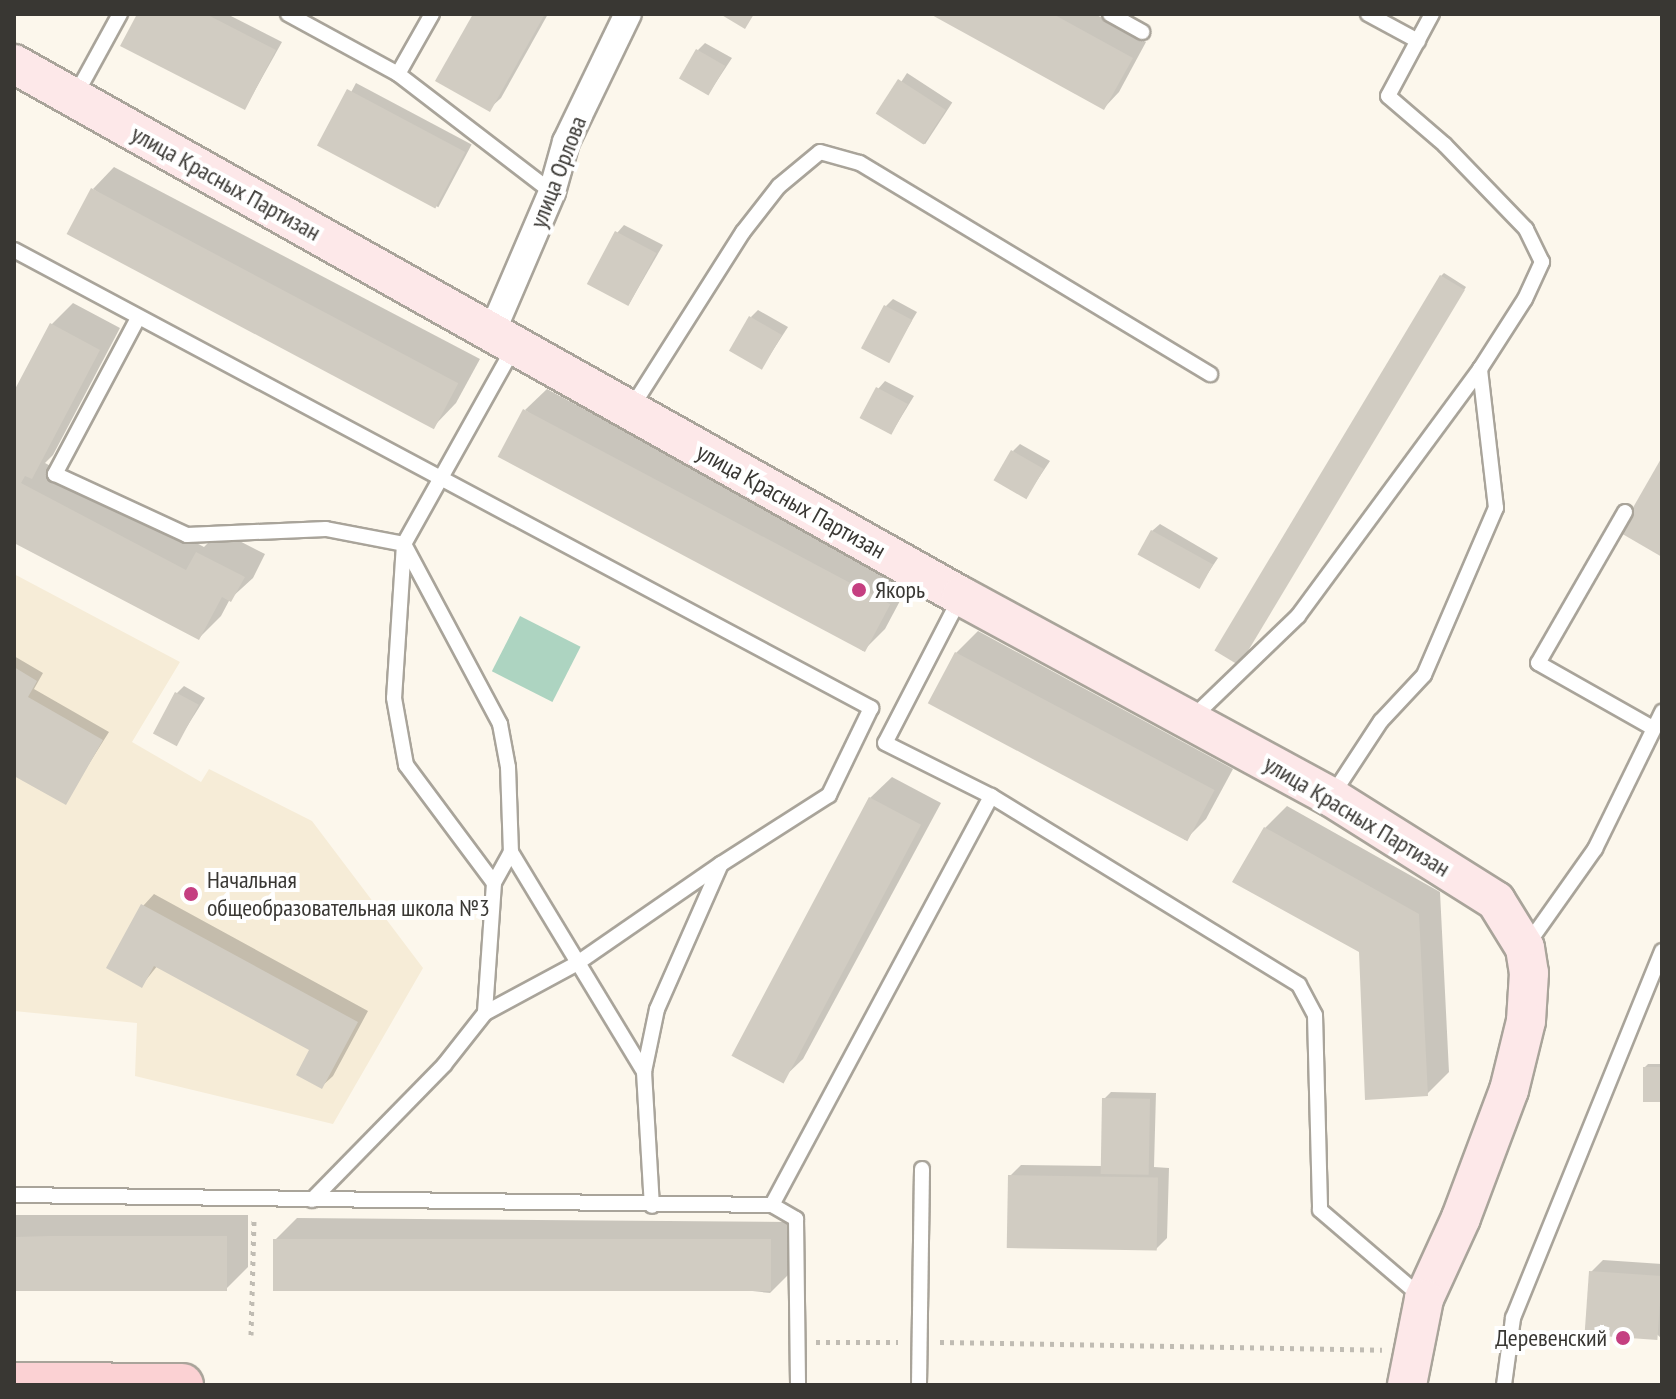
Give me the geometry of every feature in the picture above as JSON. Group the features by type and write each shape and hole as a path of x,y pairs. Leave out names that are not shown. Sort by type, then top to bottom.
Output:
{"main road":[{"name":"улица Красных Партизан","path":"14,64 961,596 1331,797 1496,901 1525,948 1529,973 1526,1021 1509,1090 1461,1218 1424,1299 1409,1368"},
{"path":"14,1384 182,1385"}],"street":[{"name":"улица Орлова","path":"504,338 566,142 628,14"}],"lane":[{"path":"74,98 120,14"},
{"path":"288,14 398,74 552,192"},
{"path":"398,74 432,14"},
{"path":"1110,14 1142,32"},
{"path":"1368,14 1418,41"},
{"path":"1190,720 1298,616 1480,369 1525,299 1542,262 1526,229 1445,145 1388,96 1432,14"},
{"path":"629,410 743,232 779,186 820,152 860,163 1210,374"},
{"path":"14,250 442,476 871,708 829,795 721,864 576,964 485,1013 444,1065 312,1200"},
{"path":"138,318 55,474 187,535 326,529 404,544"},
{"path":"494,883 406,765 394,698 404,544 442,476 504,338"},
{"path":"1331,797 1381,721 1424,675 1496,508 1480,369"},
{"path":"1625,512 1538,663 1653,728"},
{"path":"404,544 500,724 508,767 511,852 644,1072"},
{"path":"961,596 885,743 991,796 1299,985 1315,1015 1320,1210 1424,1299"},
{"path":"1525,948 1595,849 1662,712"},
{"path":"772,1205 991,796"},
{"path":"485,1013 494,883 511,852"},
{"path":"652,1206 644,1072 657,1009 721,864"},
{"path":"1504,1385 1513,1318 1662,951"},
{"path":"919,1385 922,1169"},
{"path":"14,1195 652,1206 772,1205 796,1219 798,1385"}],"path":[{"path":"251,1335 254,1199"},
{"path":"797,1342 920,1342 1409,1368"}],"shaded area":[{"name":"Начальная общеобразовательная школа №3","path":"14,574 180,662 132,742 201,782 209,769 312,821 423,968 333,1124 135,1076 137,1023 14,1011"}],"green space":[{"path":"520,616 581,647 552,702 492,671"}],"building":[{"path":"137,14 206,14 276,50 245,110 120,46"},
{"path":"473,14 545,14 490,112 435,81"},
{"path":"720,14 754,14 745,29"},
{"path":"930,14 1053,14 1133,58 1104,110"},
{"path":"696,49 725,66 708,95 679,78"},
{"path":"898,79 946,110 923,144 876,113"},
{"path":"347,89 465,152 435,208 317,146"},
{"path":"91,188 458,383 434,429 67,234"},
{"path":"615,231 656,253 628,306 587,284"},
{"path":"1440,275 1465,290 1239,665 1214,650"},
{"path":"884,305 912,320 889,363 861,348"},
{"path":"749,316 782,335 762,370 729,351"},
{"path":"50,323 100,350 32,479 25,476 21,483 186,570 196,552 245,577 231,602 222,597 199,640 14,543 14,391"},
{"path":"876,387 908,404 891,435 860,418"},
{"path":"523,409 890,604 865,652 498,457"},
{"path":"1011,450 1044,469 1026,499 994,480"},
{"path":"1662,457 1662,557 1619,532"},
{"path":"1151,530 1213,564 1200,589 1137,554"},
{"path":"955,652 1215,790 1187,841 928,703"},
{"path":"14,667 37,681 28,697 103,740 66,805 14,776"},
{"path":"175,692 199,705 177,746 153,733"},
{"path":"869,797 921,825 784,1083 731,1056"},
{"path":"1264,827 1419,914 1428,1096 1365,1100 1359,952 1232,882"},
{"path":"141,904 358,1022 322,1089 296,1075 309,1050 154,966 142,988 106,968"},
{"path":"1643,1067 1662,1067 1662,1102 1643,1102"},
{"path":"1102,1098 1150,1099 1149,1175 1101,1174"},
{"path":"1008,1175 1158,1178 1157,1251 1007,1248"},
{"path":"227,1236 227,1291 14,1291 14,1237"},
{"path":"273,1239 771,1239 771,1291 273,1291"},
{"path":"1589,1271 1662,1276 1657,1340 1585,1335"}],"place":[{"name":"Якорь","path":"859,590"},
{"name":"Начальная общеобразовательная школа №3","path":"191,894"},
{"name":"Деревенский","path":"1623,1338"}]}
